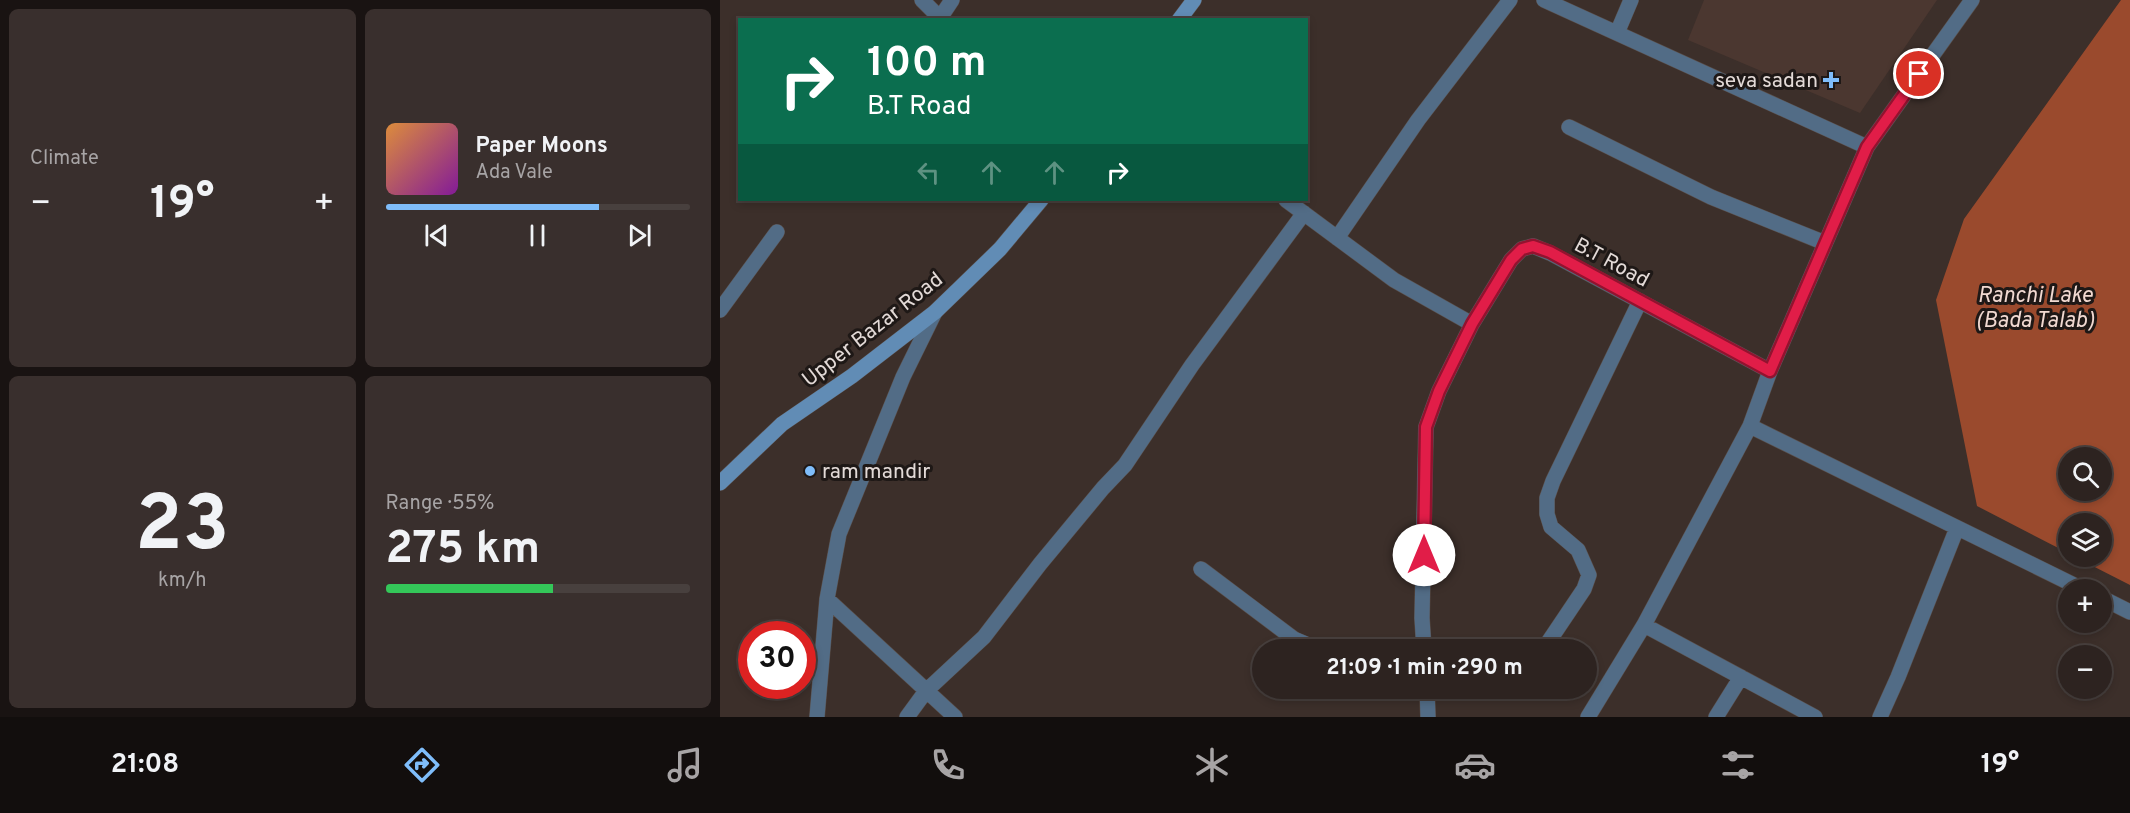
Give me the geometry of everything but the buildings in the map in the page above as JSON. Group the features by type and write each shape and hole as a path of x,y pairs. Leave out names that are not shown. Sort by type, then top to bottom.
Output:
{"street":[{"path":"922,0 940,18"},
{"path":"942,18 952,0"},
{"path":"1180,18 1194,0"},
{"path":"1337,238 1419,120 1510,0"},
{"path":"1547,0 1867,147"},
{"path":"1617,33 1631,0"},
{"path":"1588,717 1644,625 1750,426 1770,371 1867,147 1972,0"},
{"path":"1569,127 1712,196 1826,243"},
{"name":"Upper Bazar Road","path":"720,483 782,424 852,376 935,312 1000,249 1040,201"},
{"path":"1287,201 1394,280 1472,324"},
{"path":"907,717 926,691 984,637 1040,564 1125,465 1192,365 1304,213"},
{"path":"720,310 777,232"},
{"name":"B.T Road","path":"1423,639 1426,427 1439,391 1472,324 1511,260 1522,249 1533,246 1550,252 1770,371"},
{"path":"1550,639 1584,589 1589,575 1578,549 1551,527 1547,514 1547,498 1553,481 1640,301"},
{"path":"817,717 827,599 839,534 903,377 935,312"},
{"path":"1750,426 2061,579"},
{"path":"1880,717 1957,528"},
{"path":"1201,569 1294,639"},
{"path":"827,599 955,717"},
{"path":"2112,603 2130,612"},
{"path":"1644,625 1815,717"},
{"path":"1716,717 1741,677"},
{"path":"1426,699 1428,717"}],"shaded area":[{"name":"seva sadan","path":"1704,0 1937,0 1860,113 1688,40"}],"water":[{"name":"Ranchi Lake (Bada Talab)","path":"2121,0 2130,0 2130,585 2095,567 2112,567 2112,513 2058,513 2058,548 1977,506 1936,300 1964,219"}],"place":[{"name":"seva sadan","path":"1831,80"},
{"name":"ram mandir","path":"810,471"}],"route":[{"path":"1424,555 1426,427 1439,391 1472,324 1511,260 1522,249 1533,246 1550,252 1770,371 1867,147 1919,74"}]}
